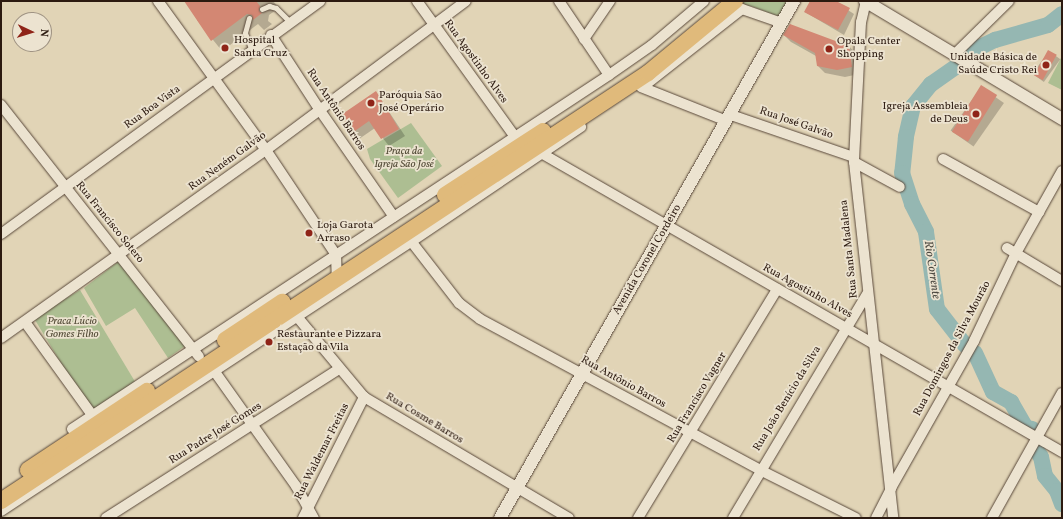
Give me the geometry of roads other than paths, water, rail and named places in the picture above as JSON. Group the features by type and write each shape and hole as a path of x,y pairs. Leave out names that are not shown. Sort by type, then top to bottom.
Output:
{"main road":[{"path":"699,26 720,1"},
{"path":"1,488 93,433 504,163 628,74 735,1"},
{"path":"204,360 294,313 336,273 409,238 504,163"},
{"path":"1,501 93,433"}],"street":[{"path":"158,1 213,80 266,150 336,273 394,217 609,75 699,26 742,9 782,23"},
{"name":"Rua Boa Vista","path":"1,234 64,186 213,80 320,1"},
{"name":"Rua Agostinho Alves","path":"417,1 514,137"},
{"name":"Rua Neném Galvão","path":"1,338 266,150 433,24 466,1"},
{"path":"559,1 609,75"},
{"path":"584,39 610,1"},
{"path":"409,238 641,87 699,26 704,1"},
{"name":"Avenida Coronel Cordeiro","path":"500,518 729,118 794,1"},
{"path":"866,1 1062,119"},
{"name":"Rua Santa Madalena","path":"866,1 861,22 854,160 867,294 891,488 893,518"},
{"path":"954,55 1009,1"},
{"name":"Rua Antônio Barros","path":"272,35 319,109 394,217"},
{"name":"Rua José Galvão","path":"641,87 854,160 900,187"},
{"name":"Rua Francisco Sotero","path":"1,105 204,360 253,425 296,486 314,518"},
{"name":"Rua Agostinho Alves","path":"541,153 777,289 873,341 947,386 1062,452"},
{"path":"943,159 1038,212"},
{"name":"Rua Domingos da Silva Mourão","path":"876,518 947,386 974,341 1016,253 1062,171"},
{"name":"Rua Antônio Barros","path":"409,238 464,307 480,319 690,433 856,518"},
{"path":"1007,248 1062,281"},
{"name":"Rua Francisco Vagner","path":"638,518 777,289"},
{"name":"Rua João Benício da Silva","path":"733,518 845,327 867,294"},
{"name":"Rua Cosme Barros","path":"294,313 339,369 364,397 569,518"},
{"path":"25,322 93,433"},
{"name":"Rua Padre José Gomes","path":"106,518 339,369"},
{"path":"992,518 1038,438 1062,392"},
{"name":"Rua Waldemar Freitas","path":"303,518 364,397"},
{"path":"72,429 93,433"},
{"path":"1,511 93,433"}],"lane":[{"path":"262,9 268,6 276,8 290,22"},
{"path":"249,18 245,33 252,50"}],"waterway":[{"name":"Rio Corrente","path":"968,53 995,40 1048,25 1062,14"},
{"name":"Rio Corrente","path":"957,66 931,84 913,106 906,137 902,173 912,204 926,232 937,309 965,345"},
{"name":"Rio Corrente","path":"975,353 993,392 1011,402 1026,428 1032,429"},
{"name":"Rio Corrente","path":"1037,451 1041,457 1045,476 1057,491 1062,504"}],"place":[{"name":"Hospital Santa Cruz","path":"225,48"},
{"name":"Opala Center Shopping","path":"829,49"},
{"name":"Unidade Básica de Saúde Cristo Rei","path":"1046,65"},
{"name":"Paróquia São José Operário","path":"371,103"},
{"name":"Igreja Assembleia de Deus","path":"976,114"},
{"name":"Loja Garota Arraso","path":"309,233"},
{"name":"Restaurante e Pizzara Estação da Vila","path":"269,342"}],"park label":[{"name":"Praça da Igreja São José","path":"404,159"},
{"name":"Praca Lúcio Gomes Filho","path":"72,329"}]}
